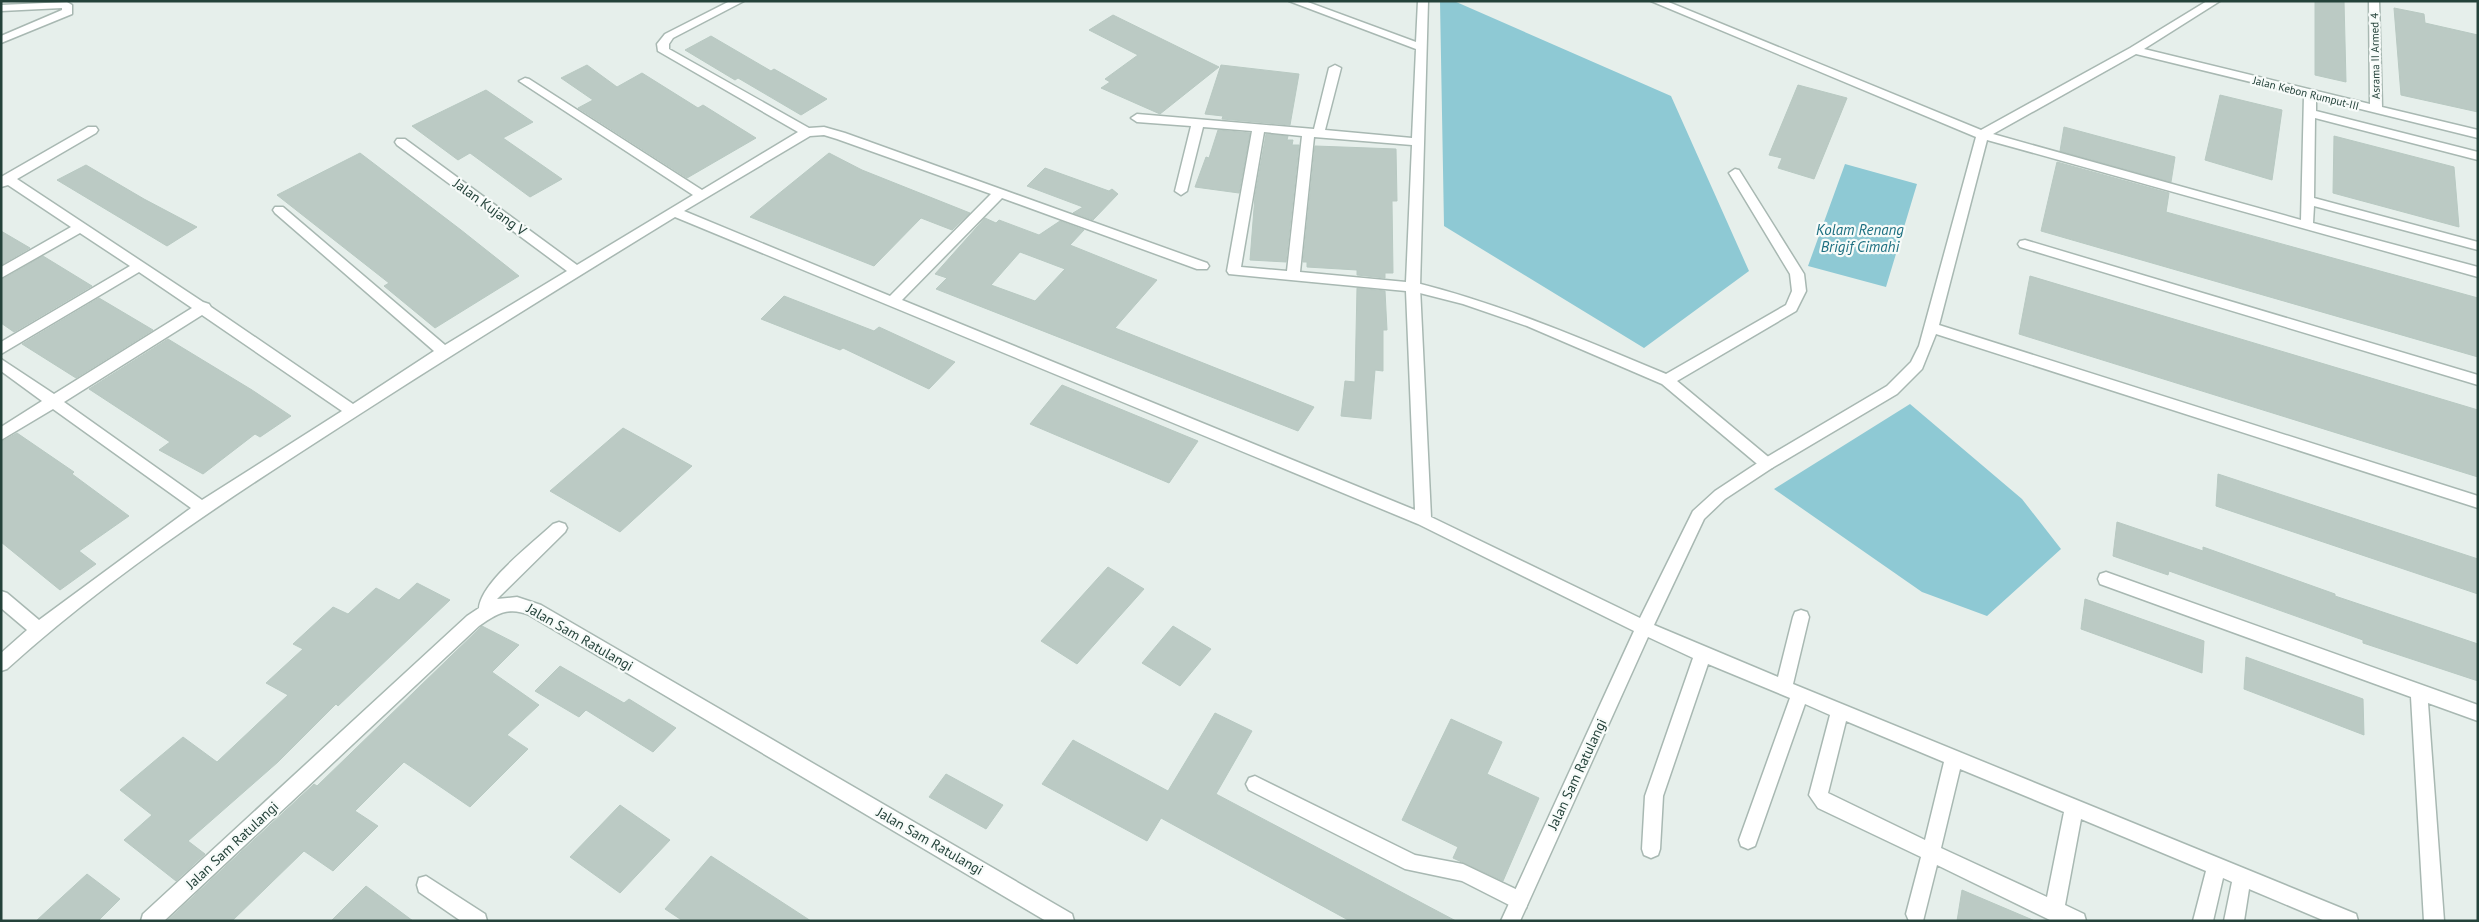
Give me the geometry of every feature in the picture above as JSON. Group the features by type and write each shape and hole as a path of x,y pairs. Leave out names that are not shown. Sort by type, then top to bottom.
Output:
{"street":[{"path":"739,1 669,36 664,44 664,51 807,132"},
{"path":"1294,1 1318,6 1420,47"},
{"path":"1423,1 1412,287 1423,520"},
{"path":"1656,1 1982,135 2478,272"},
{"path":"1982,135 2134,50 2215,1"},
{"name":"Asrama II Armed 4","path":"2374,1 2376,110"},
{"path":"1,8 67,5 68,12 1,40"},
{"name":"Jalan Kebon Rumput-III","path":"2134,50 2478,134"},
{"path":"1293,276 1314,132 1334,68"},
{"path":"525,81 701,194"},
{"path":"2307,226 2310,94"},
{"path":"2309,113 2478,156"},
{"path":"1137,118 1417,142"},
{"path":"1181,191 1198,123"},
{"path":"1259,128 1234,271 1412,287 1466,300 1532,323 1667,380 1767,464"},
{"path":"92,130 4,181 81,227 138,267 204,307 351,410"},
{"path":"1,664 39,630 202,508 351,410 444,352 578,272 701,194 807,132 824,131 841,136 1202,266"},
{"name":"Jalan Sam Ratulangi","path":"1510,921 1698,514 1720,495 1767,464 1892,390 1917,365 1926,346 1982,135"},
{"name":"Jalan Kujang V","path":"401,142 578,272"},
{"path":"1667,380 1791,308 1798,291 1797,274 1735,173"},
{"path":"891,303 1000,193"},
{"path":"2307,200 2478,246"},
{"path":"279,210 444,352"},
{"path":"674,212 891,303 1423,520 1644,628 1703,654 2343,919"},
{"path":"1,273 81,227"},
{"path":"2025,244 2478,380"},
{"path":"1,349 138,267"},
{"path":"1,434 204,307"},
{"path":"1930,327 2478,502"},
{"path":"1,364 54,400 174,491 202,508"},
{"path":"487,611 488,599 496,589 559,528"},
{"path":"2106,579 2478,713"},
{"path":"1,598 39,630"},
{"name":"Jalan Sam Ratulangi","path":"150,921 473,621 487,611 511,602 524,604 535,610 1065,921"},
{"path":"1748,840 1792,690 1801,617"},
{"path":"1651,849 1654,796 1703,654"},
{"path":"2419,692 2434,921"},
{"path":"1840,711 1818,795 1832,807 2054,912 2077,921"},
{"path":"1916,914 1954,757"},
{"path":"1255,784 1412,863 1424,867 1437,865 1456,870 1518,901"},
{"path":"2054,912 2074,807"},
{"path":"2203,921 2216,866"},
{"path":"2234,921 2242,877"},
{"path":"426,885 478,921"}],"water":[{"path":"1440,1 1454,1 1671,96 1749,271 1644,348 1444,226"},
{"name":"Kolam Renang Brigif Cimahi","path":"1845,164 1917,184 1886,287 1808,266"},
{"path":"1910,404 2022,499 2061,549 1987,616 1922,592 1774,489"}],"building":[{"path":"2315,1 2344,1 2346,82 2315,75"},
{"path":"2394,8 2424,14 2425,23 2478,35 2478,112 2401,95"},
{"path":"1113,15 1219,67 1160,114 1101,88 1110,82 1105,79 1138,55 1089,30"},
{"path":"711,36 771,71 774,69 827,99 801,115 738,78 735,80 685,50"},
{"path":"587,65 617,87 642,73 698,108 703,105 756,138 687,178 578,108 593,100 561,78"},
{"path":"1221,65 1299,74 1290,125 1222,119 1223,116 1205,114"},
{"path":"1798,85 1847,98 1814,179 1778,168 1782,158 1769,155"},
{"path":"486,90 533,122 503,138 562,179 530,197 470,153 458,160 412,126"},
{"path":"2220,95 2282,110 2272,180 2205,160"},
{"path":"2064,127 2175,157 2171,182 2060,151"},
{"path":"1218,130 1250,133 1239,193 1195,187 1206,157 1209,158"},
{"path":"1266,134 1288,136 1287,140 1293,140 1292,145 1299,145 1286,262 1250,260 1255,196"},
{"path":"2334,136 2454,167 2459,227 2333,193"},
{"path":"1315,146 1396,149 1397,201 1392,201 1393,273 1385,273 1385,278 1357,275 1357,270 1307,267 1307,262 1303,262"},
{"path":"360,153 519,276 435,328 384,286 389,283 277,195"},
{"path":"829,153 862,170 970,213 952,230 921,218 874,266 750,217"},
{"path":"2057,162 2169,193 2166,212 2478,298 2478,357 2041,231"},
{"path":"86,165 197,227 167,246 57,180"},
{"path":"1045,168 1109,191 1112,189 1118,194 1093,220 1073,213 1083,207 1027,186"},
{"path":"985,218 996,223 999,220 1039,235 1060,221 1084,230 1070,245 1157,280 1115,328 1314,407 1298,431 936,289 947,278 935,274","holes":["1020,252 1065,269 1035,301 991,285"]},
{"path":"1,231 30,248 1,265"},
{"path":"43,256 92,286 14,332 1,323 1,280"},
{"path":"2030,276 2478,410 2478,477 2019,334"},
{"path":"1357,288 1385,291 1387,330 1383,330 1383,371 1375,370 1371,419 1341,416 1345,381 1355,382"},
{"path":"784,296 874,331 879,327 955,362 929,389 843,348 840,350 761,319"},
{"path":"99,298 153,330 76,378 22,344"},
{"path":"168,339 291,416 260,437 255,434 203,474 159,450 170,442 89,389"},
{"path":"1062,385 1198,441 1169,483 1030,424"},
{"path":"623,428 692,466 620,532 550,491"},
{"path":"17,433 74,472 72,474 129,516 79,551 96,564 60,590 1,542 1,442"},
{"path":"2218,474 2478,559 2478,594 2216,506"},
{"path":"2117,522 2203,551 2203,547 2335,594 2335,596 2478,644 2478,681 2363,643 2363,640 2169,571 2168,575 2113,556"},
{"path":"1108,567 1144,589 1077,664 1041,641"},
{"path":"417,583 450,600 338,706 336,704 278,762 188,841 205,854 176,881 124,840 152,815 120,790 183,737 217,762 288,695 266,683 303,649 293,644 333,607 348,614 376,588 399,600"},
{"path":"2085,599 2204,641 2202,673 2081,629"},
{"path":"482,626 519,645 492,672 539,705 507,735 528,749 470,807 404,762 355,811 378,826 333,871 304,851 232,921 167,921 314,784 317,786"},
{"path":"1173,626 1211,649 1180,686 1142,663"},
{"path":"2246,657 2363,699 2364,735 2244,689"},
{"path":"560,666 624,703 629,699 676,728 653,752 586,710 579,717 535,691"},
{"path":"1215,713 1252,731 1216,794 1456,921 1350,921 1161,818 1147,841 1042,784 1073,740 1168,791"},
{"path":"1451,719 1502,742 1487,774 1539,798 1503,881 1453,858 1458,847 1402,820"},
{"path":"946,774 1003,805 986,829 929,797"},
{"path":"620,805 670,840 620,893 570,857"},
{"path":"711,856 811,921 683,921 665,909"},
{"path":"87,874 120,899 98,921 36,921"},
{"path":"366,886 413,921 331,921"},
{"path":"1962,890 2035,921 1957,921"}]}
